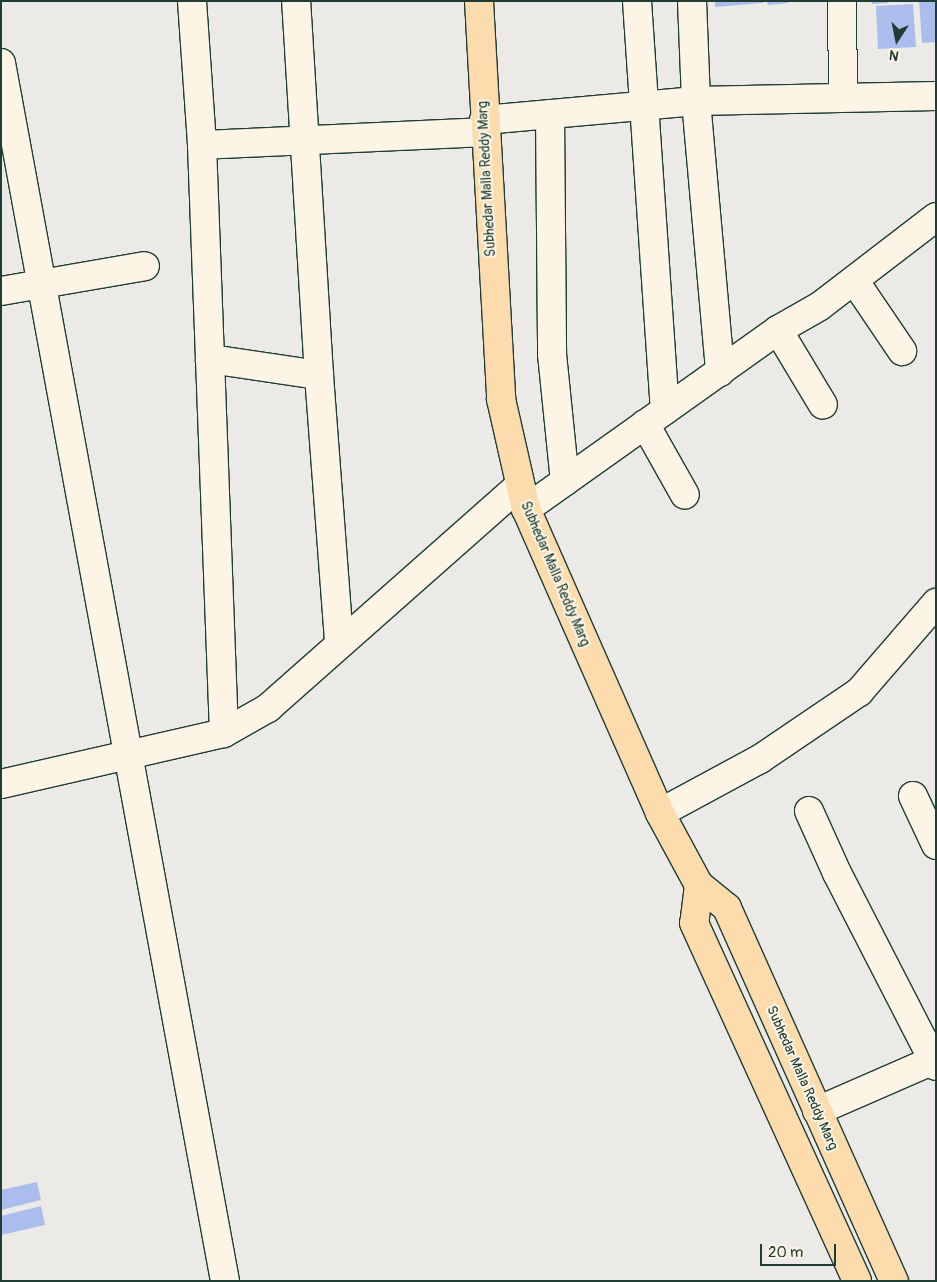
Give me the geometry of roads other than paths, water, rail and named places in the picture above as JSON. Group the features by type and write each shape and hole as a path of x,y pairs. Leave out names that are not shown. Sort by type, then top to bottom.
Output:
{"main road":[{"name":"Subhedar Malla Reddy Marg","path":"479,1 484,126 501,399 522,498 660,813 699,885 727,908 894,1281"},
{"path":"699,885 694,923 857,1281"}],"street":[{"path":"192,1 202,145 224,733"},
{"path":"296,1 319,375 339,644"},
{"path":"637,1 656,417 685,495"},
{"path":"692,1 696,101 720,372"},
{"path":"842,1 843,96"},
{"path":"1,63 130,755 224,1281"},
{"path":"202,145 305,141 484,126 550,114 696,101 843,96 936,96"},
{"path":"550,114 552,354 565,481"},
{"path":"1,784 224,733 268,708 339,644 522,498 565,481 778,330 820,306 936,217"},
{"path":"1,291 144,266"},
{"path":"854,280 902,352"},
{"path":"778,330 823,405"},
{"path":"210,360 319,375"},
{"path":"660,813 760,758 859,692 936,602"},
{"path":"913,796 936,845"},
{"path":"809,811 836,873 935,1062 817,1112"}]}
